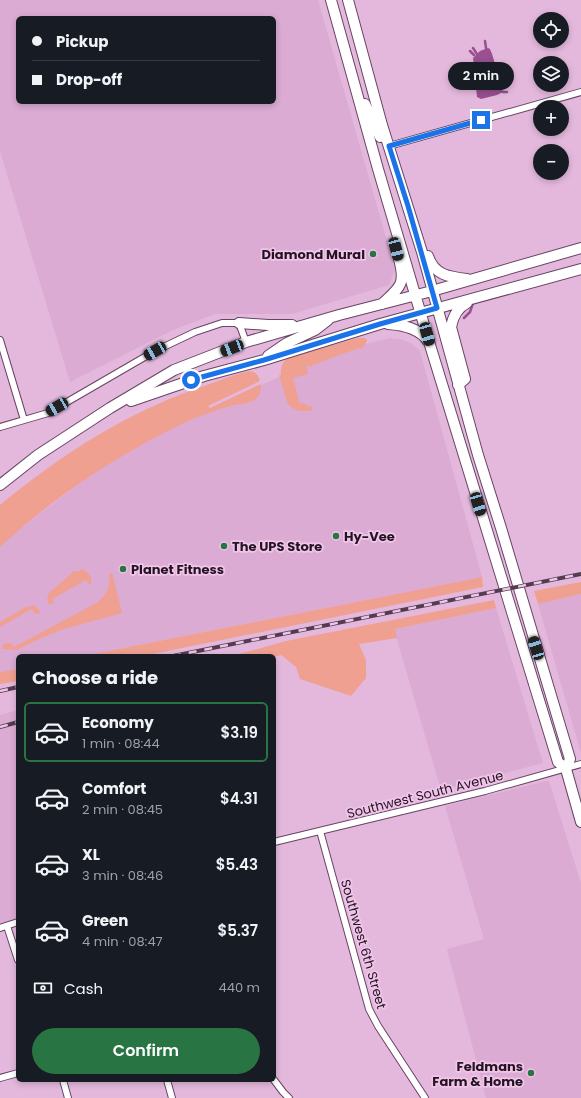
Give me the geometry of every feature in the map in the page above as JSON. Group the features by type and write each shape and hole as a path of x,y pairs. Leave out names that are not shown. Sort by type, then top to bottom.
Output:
{"main road":[{"path":"331,0 430,344 558,762 566,769 581,822"},
{"path":"348,0 478,455 570,759 566,769"},
{"path":"358,97 366,106 384,144 389,146"},
{"path":"381,305 397,290 403,276 393,238 397,228"},
{"path":"416,234 424,244 430,263 436,270 447,275 471,280"},
{"path":"0,485 38,455 110,408 174,370 246,342 581,248"},
{"path":"110,408 204,376 264,360 380,324 581,269"},
{"path":"458,385 465,379 451,327 452,320 459,308 480,296"},
{"path":"264,360 277,349 315,330 332,317"},
{"path":"240,323 286,326 314,322"},
{"path":"380,324 400,325 414,330 421,333 430,344"}],"street":[{"path":"389,146 581,92"},
{"path":"0,427 48,413 155,351 196,332 222,323 240,323 246,342"},
{"path":"0,340 24,420"},
{"name":"Southwest South Avenue","path":"276,842 485,791 581,764"},
{"name":"Southwest 6th Street","path":"320,831 370,1009 378,1026 426,1098"},
{"path":"16,923 3,927 16,956"},
{"path":"0,1078 16,1074"},
{"path":"64,1082 68,1098"},
{"path":"168,1082 172,1098"},
{"path":"276,1082 289,1098"}],"shaded area":[{"path":"0,0 318,0 395,269 389,285 292,314 215,314 173,330 70,382 0,151"},
{"path":"488,48 492,54 503,92 481,99 477,97 473,58 480,51"},
{"path":"358,338 365,338 367,340 362,349 360,348 339,355 309,367 308,365 306,366 308,374 293,378 300,404 307,404 308,407 312,406 313,410 305,411 292,408 287,402 279,375 281,375 284,362 289,357"},
{"path":"390,338 400,339 411,343 420,351 482,577 93,654 16,654 16,669 0,672 0,546 12,535 80,483 121,456 183,422 311,362 349,348"},
{"path":"250,371 258,375 260,380 258,382 208,406 210,408 261,384 260,393 255,400 214,411 186,422 136,448 112,462 65,494 42,511 0,547 0,505 72,451 98,435 151,407 228,377"},
{"path":"81,569 89,574 91,584 89,584 86,580 52,599 54,602 50,605 47,600 49,593 74,571 80,571"},
{"path":"112,573 122,613 61,630 17,650 2,649 3,644 11,643 14,647 98,602 108,589 109,574"},
{"path":"482,577 483,587 153,654 93,654"},
{"path":"581,582 581,594 538,604 534,591"},
{"path":"581,594 581,753 538,604"},
{"path":"494,600 496,608 395,629 397,638 359,644 366,660 366,678 351,696 300,679 296,667 281,655 276,656 276,654 239,654 286,641"},
{"path":"34,605 40,611 39,614 35,614 32,609 0,627 0,622 26,607"},
{"path":"496,608 543,763 441,790 394,629"},
{"path":"16,669 16,681 0,684 0,672"},
{"path":"16,711 16,923 0,928 0,715"},
{"path":"549,781 581,883 581,1098 486,1098 447,949 484,939 445,806"}],"waterway":[{"path":"485,41 486,48"},
{"path":"473,48 477,54"},
{"path":"470,51 474,55"},
{"path":"464,318 470,312 473,303"}],"railway":[{"path":"183,654 581,574"},
{"path":"0,691 16,687"},
{"path":"0,727 16,723"}],"place":[{"name":"Diamond Mural","path":"373,254"},
{"name":"Hy-Vee","path":"336,536"},
{"name":"The UPS Store","path":"224,546"},
{"name":"Planet Fitness","path":"123,569"},
{"name":"Feldmans Farm & Home","path":"531,1073"}],"route":[{"path":"191,380 264,360 437,308 422,252 389,146 481,120"}]}
